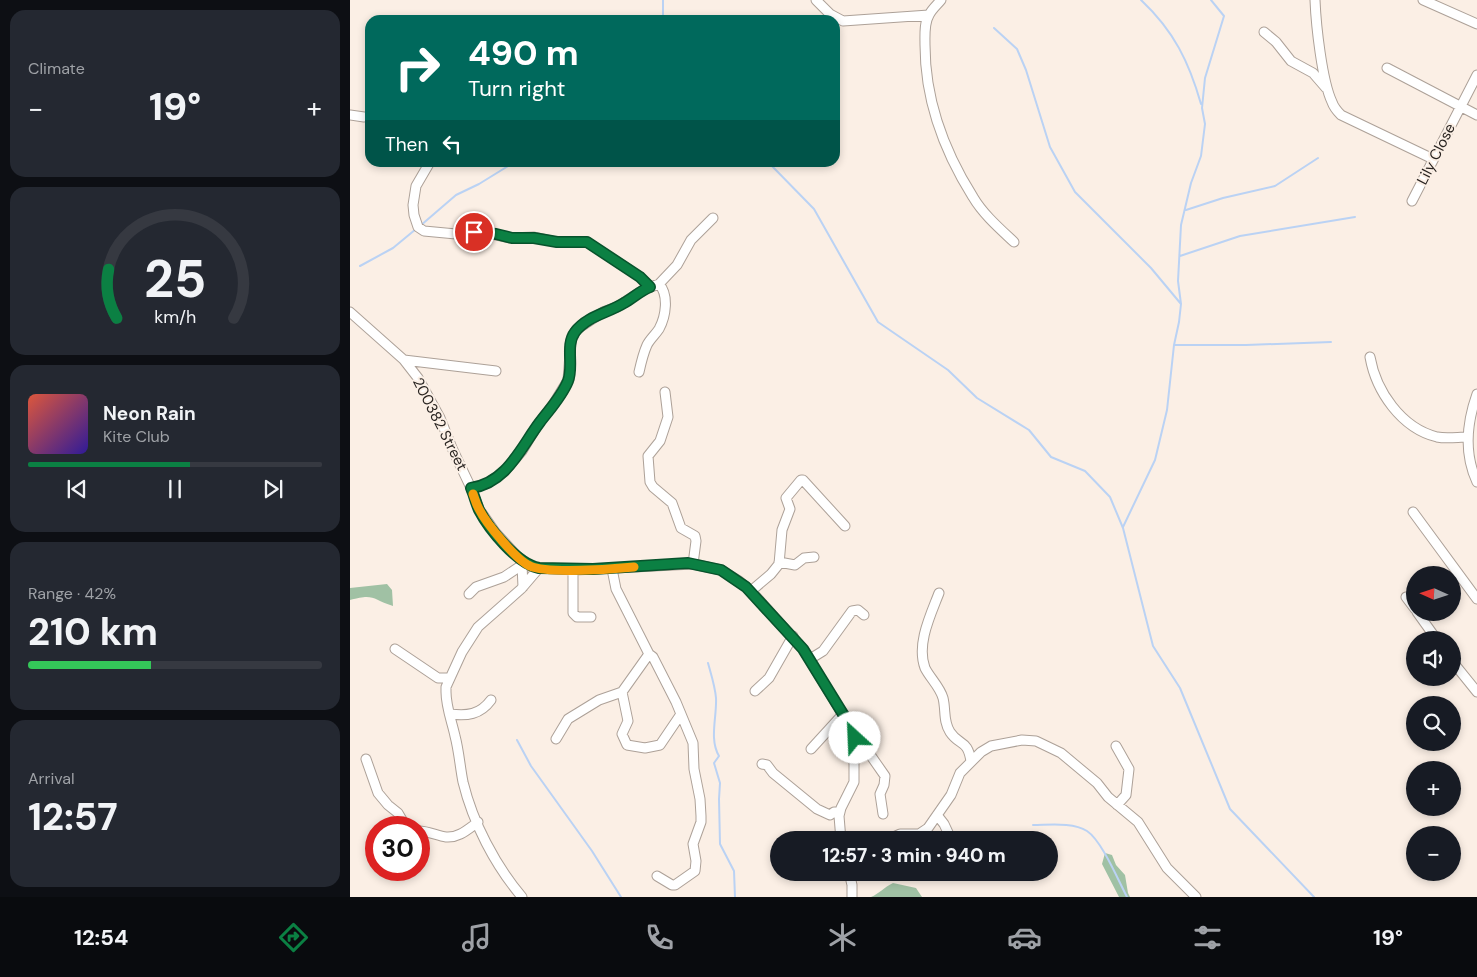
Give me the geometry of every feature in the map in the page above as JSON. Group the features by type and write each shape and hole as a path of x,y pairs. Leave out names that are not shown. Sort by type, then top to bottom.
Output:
{"street":[{"path":"816,0 832,15"},
{"path":"941,0 929,15 925,41 926,78 936,121 950,154 973,197 993,222 1014,242"},
{"path":"1315,0 1323,63 1329,92 1335,108 1341,115 1433,159"},
{"path":"1423,0 1477,24"},
{"path":"840,19 843,21 929,15"},
{"path":"1264,32 1276,42 1290,61 1311,72 1329,92"},
{"path":"1388,68 1477,116"},
{"name":"Lily Close","path":"1412,200 1477,75"},
{"path":"350,115 364,118"},
{"path":"427,167 416,186 414,205 414,215 418,227 424,231 456,234 482,232 512,238 534,238 557,242 587,242 665,293 666,298 661,322 648,342 639,372"},
{"path":"471,488 486,484 504,472 522,451 554,403 568,380 571,340 576,330 603,312 617,307 654,286 677,265 683,250 713,218"},
{"name":"200382 Street","path":"350,312 404,360 425,389 440,418 479,509 523,563 539,568 573,570 694,564 721,570 751,591 793,636 810,659 854,733 854,782 840,812"},
{"path":"1370,357 1374,376 1393,408 1404,419 1435,436 1446,438 1468,437"},
{"path":"404,360 496,371"},
{"path":"665,392 668,417 660,441 648,456 650,482 653,487 672,503 681,528 695,536 694,564"},
{"path":"1477,394 1471,410 1468,437 1470,462 1477,482"},
{"path":"751,591 772,574 779,562 782,530 790,509 786,498 801,480 845,526"},
{"path":"1413,512 1477,599"},
{"path":"779,562 795,565 804,558 814,557"},
{"path":"522,587 523,563"},
{"path":"469,594 476,587 504,576 523,563"},
{"path":"522,897 510,883 478,822 463,781 446,692 462,652 478,627 522,587 539,568"},
{"path":"612,569 616,589 649,654 653,657 693,743 695,781 700,799 701,822 693,844 696,861 695,871 674,886 657,876"},
{"path":"573,570 573,613 577,617 591,617"},
{"path":"939,593 925,634 923,659 927,671 943,697 946,726 951,734 966,746 971,762"},
{"path":"810,659 823,651 852,611 858,610 864,615"},
{"path":"755,690 769,678 793,636"},
{"path":"395,649 438,678 450,678"},
{"path":"556,739 568,719 599,700 622,692 649,654"},
{"path":"1461,672 1477,692"},
{"path":"622,692 628,721 622,734 628,745 645,748 660,745 681,714"},
{"path":"450,714 473,714 484,708 491,700"},
{"path":"811,749 843,714"},
{"path":"855,738 862,743 885,776 880,794 882,814"},
{"path":"924,831 951,795 960,773 985,748 1022,740 1036,741 1061,753 1097,783 1117,806 1138,822 1167,868 1196,897"},
{"path":"1116,746 1129,769 1126,795 1117,806"},
{"path":"366,759 378,792 400,816"},
{"path":"762,764 767,765 773,773 817,810 830,815 834,812 840,812 840,831"},
{"path":"937,815 947,831"},
{"path":"430,832 446,837 456,836 478,822"},
{"path":"851,881 852,897"}],"green space":[{"path":"387,584 392,590 393,606 369,597 350,600 350,588"},
{"path":"1105,853 1112,855 1116,865 1125,875 1130,897 1119,897 1102,864"},
{"path":"893,883 916,888 922,897 871,897"}],"waterway":[{"path":"663,0 663,15"},
{"path":"1141,0 1163,23 1179,48 1191,74 1201,104"},
{"path":"1123,527 1155,460 1167,410 1174,345 1181,304 1178,281 1181,225 1191,183 1201,156 1205,124 1202,108 1205,78 1224,16 1211,0"},
{"path":"994,28 1017,49 1026,70 1050,147 1075,192 1151,268 1181,304"},
{"path":"1186,210 1223,198 1275,186 1318,158"},
{"path":"420,226 456,195 479,184 507,167"},
{"path":"773,167 814,209 878,322 948,370 977,398 1029,430 1051,457 1085,471 1110,497 1123,528 1153,646 1180,688 1230,809 1314,897"},
{"path":"1180,256 1240,236 1355,217"},
{"path":"360,266 393,248 416,229"},
{"path":"1174,345 1331,342"},
{"path":"708,663 716,698 714,742 719,756 714,763 720,783 720,844 734,871 735,897"},
{"path":"517,740 531,766 592,851 621,897"},
{"path":"1033,825 1068,825 1087,831 1093,836 1104,852 1127,897"}],"slow traffic":[{"path":"473,494 479,509 495,532 516,555 530,566 575,570 634,567"}],"route":[{"path":"474,232 557,242 587,242 640,277 650,287 623,304 594,317 576,330 571,340 570,373 564,389 537,426 522,451 504,472 486,484 471,488 479,509 495,532 516,555 530,566 539,568 575,570 688,563 709,566 731,575 751,591 803,649 851,727 855,738"}]}
